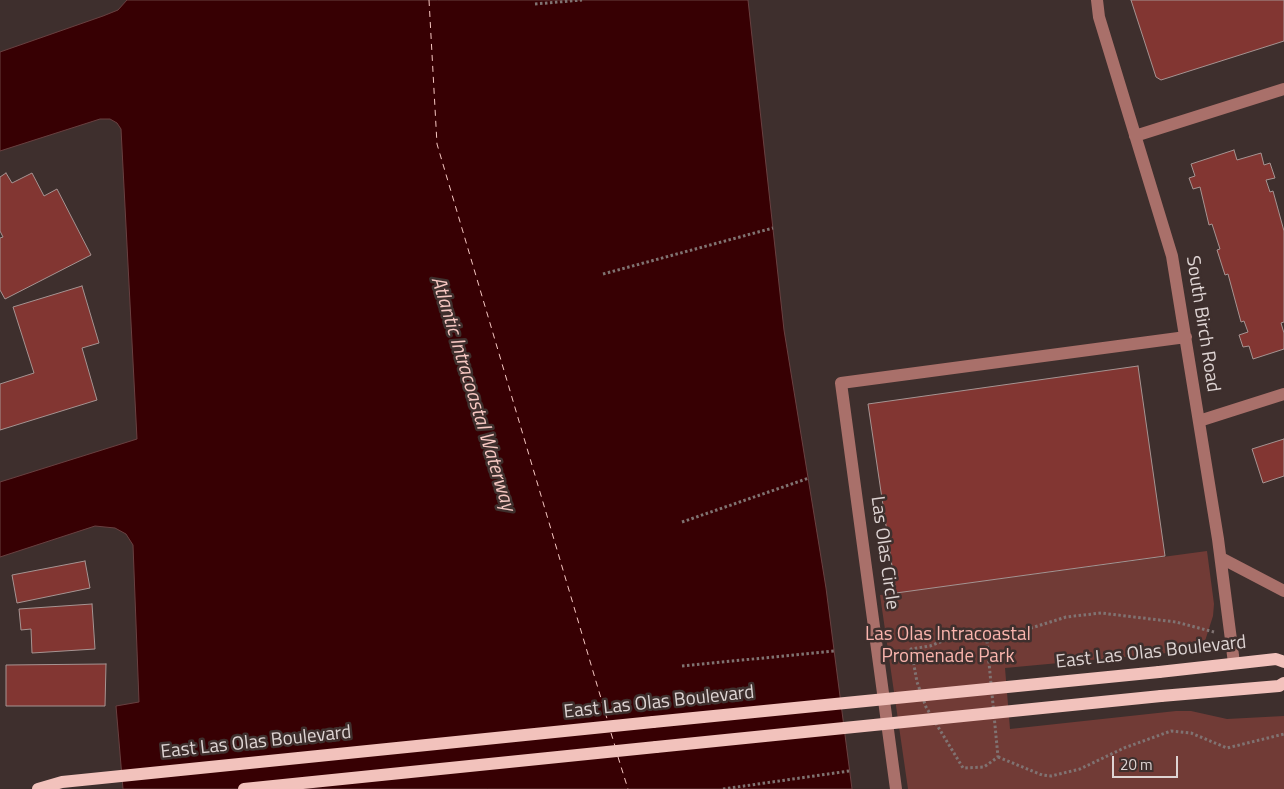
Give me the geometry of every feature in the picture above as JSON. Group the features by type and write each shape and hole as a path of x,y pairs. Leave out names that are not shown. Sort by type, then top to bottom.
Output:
{"main road":[{"name":"East Las Olas Boulevard","path":"38,789 62,782 1234,663 1276,659 1284,662"},
{"path":"244,789 1161,696 1279,686 1284,683"}],"street":[{"name":"South Birch Road","path":"1097,0 1099,17 1168,239 1186,337 1221,558 1234,663"},
{"path":"1135,136 1284,88"},
{"name":"Las Olas Circle","path":"896,789 841,383 1186,337"},
{"path":"1199,420 1284,394"},
{"path":"1221,558 1284,591"}],"path":[{"path":"535,4 582,0"},
{"path":"603,274 773,228"},
{"path":"682,522 809,478"},
{"path":"986,631 1025,630 1066,617 1101,613 1176,622 1214,632"},
{"path":"682,666 834,651"},
{"path":"998,756 1042,775 1052,776 1080,769 1124,748 1172,731 1191,732 1227,748 1284,734"},
{"path":"723,789 850,771"}],"green space":[{"name":"Las Olas Intracoastal Promenade Park","path":"1207,551 1214,604 1213,616 1205,641 1198,647 1178,652 1005,668 1010,729 1176,711 1191,711 1227,719 1284,716 1284,789 908,789 880,595"}],"water":[{"name":"Atlantic Intracoastal Waterway","path":"127,0 748,0 784,330 826,588 852,789 123,789 116,706 139,702 133,545 126,534 115,528 95,526 0,557 0,482 137,439 121,129 117,123 110,119 100,119 0,151 0,52 118,10"}],"building":[{"path":"1131,0 1284,0 1284,41 1161,80 1156,77"},
{"path":"1234,150 1237,160 1261,153 1264,165 1270,163 1275,178 1266,180 1270,192 1273,191 1284,231 1284,322 1281,323 1284,333 1284,349 1253,359 1249,346 1243,347 1239,335 1248,332 1244,321 1241,322 1228,274 1225,275 1217,250 1220,249 1212,224 1209,225 1200,187 1193,189 1189,178 1195,176 1191,164"},
{"path":"6,173 12,183 32,173 44,196 57,189 91,255 5,299 0,290 0,238 3,237 0,231 0,177"},
{"path":"82,286 99,343 82,348 97,400 0,430 0,384 34,373 13,307"},
{"path":"1138,366 1165,556 896,593 868,404"},
{"path":"1284,439 1284,476 1263,483 1252,449"},
{"path":"85,561 90,588 17,603 12,575"},
{"path":"92,604 95,649 32,653 31,629 21,630 19,609"},
{"path":"106,664 105,706 6,706 6,665"}],"ferry route":[{"path":"429,0 437,144 608,722"},
{"path":"611,733 615,746"},
{"path":"618,757 628,789"}]}
